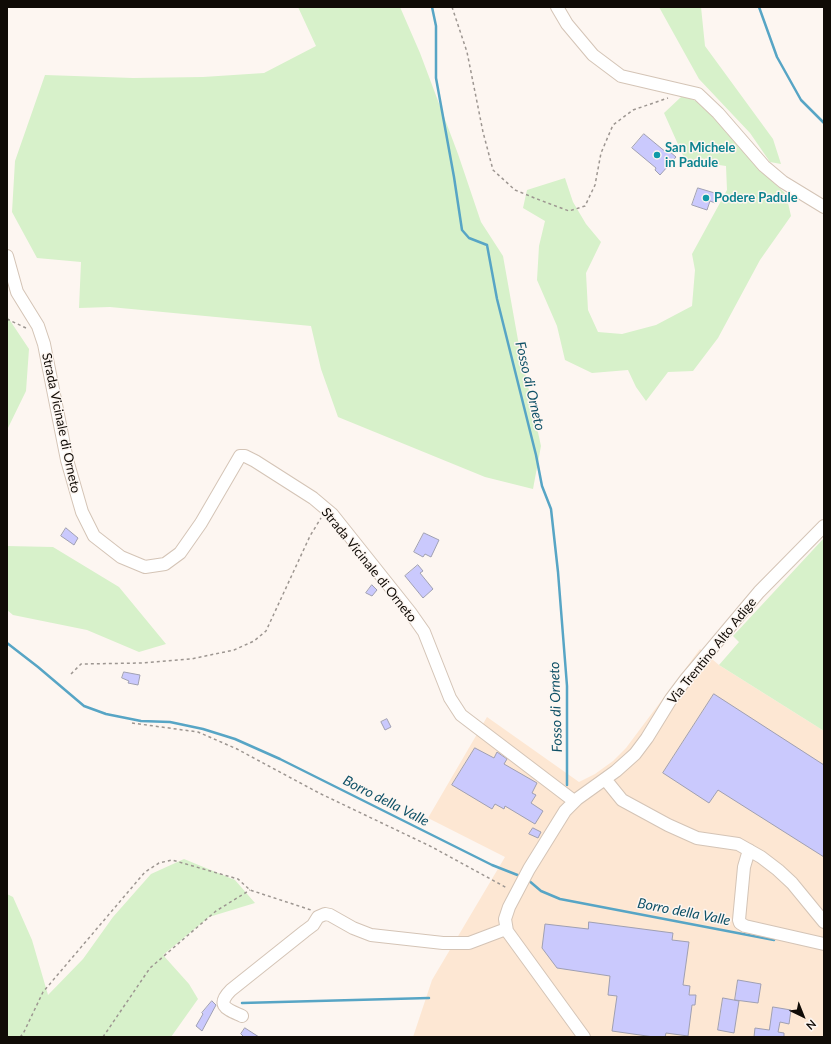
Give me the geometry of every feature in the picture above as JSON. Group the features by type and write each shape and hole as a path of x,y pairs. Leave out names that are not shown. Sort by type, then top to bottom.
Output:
{"street":[{"path":"557,7 567,24 593,55 621,76 683,92 698,94 718,113 764,166 805,197 824,207"},
{"name":"Strada Vicinale di Orneto","path":"7,256 17,292 38,326 41,334 67,460 82,512 94,536 121,557 145,567 165,564 180,553 200,523 240,456 246,456 313,498 332,514 410,612 424,632 450,698 461,714 574,801"},
{"name":"Via Trentino Alto Adige","path":"506,929 507,913 516,892 565,811 574,801 605,779 638,751 671,699 693,670 759,592 824,526"},
{"path":"605,779 617,795 625,802 684,833 697,838 736,843 768,862 782,873 824,922"},
{"path":"749,850 744,867 739,920 740,923 745,926 820,938"},
{"path":"242,1016 227,1009 223,1004 224,996 306,931 313,925 318,917 325,914 330,915 353,928 372,935 443,943 469,943 506,929 584,1037"}],"path":[{"path":"452,7 467,52 483,132 493,170 515,190 569,211 585,206 595,185 601,153 613,125 633,110 683,92"},
{"path":"7,320 41,334"},
{"path":"71,674 81,664 142,663 192,659 234,650 254,641 266,631 310,536 326,509"},
{"path":"132,723 198,732 237,749 319,793 432,847 516,892"},
{"path":"20,1037 23,1034 43,992 145,872 158,863 172,860 238,879 250,890 325,914"},
{"path":"103,1037 150,968 216,910 250,890"}],"shaded area":[{"path":"700,649 719,665 824,731 824,1037 413,1037 432,980 505,857 428,818 487,717 579,782 595,774 613,761 626,748"}],"green space":[{"path":"298,7 400,7 420,53 458,154 481,222 503,256 518,340 541,446 533,489 485,477 338,417 321,369 311,326 110,307 79,308 81,262 37,258 12,212 15,161 45,75 133,78 203,77 264,73 316,46"},
{"path":"659,7 701,7 705,46 773,139 781,164 770,162 750,133 699,79"},
{"path":"681,97 687,97 702,104 769,178 786,194 791,216 760,260 718,338 693,371 668,372 646,401 636,387 628,370 592,373 565,360 557,326 537,280 539,246 545,221 523,208 527,190 565,178 573,202 586,224 601,242 586,273 588,310 598,332 622,334 656,325 692,306 695,270 692,254 727,190 726,166 685,160 664,113"},
{"path":"7,316 29,349 26,391 7,430"},
{"path":"824,538 824,731 719,665 739,642 733,636"},
{"path":"7,546 53,547 119,587 166,644 139,652 87,630 13,615 7,610"},
{"path":"184,859 235,880 255,903 209,917 163,955 189,984 198,999 171,1037 7,1037 7,894 13,897 32,940 48,995 83,959 113,917 151,874"}],"building":[{"name":"San Michele in Padule","path":"644,134 667,153 669,151 676,157 660,175 655,170 656,168 632,148"},
{"name":"Podere Padule","path":"698,188 718,194 715,203 710,201 707,210 692,205"},
{"path":"66,528 78,538 74,545 61,536"},
{"path":"424,533 439,540 431,557 425,554 423,557 414,552"},
{"path":"418,565 423,571 420,573 433,589 423,598 405,576"},
{"path":"372,585 377,590 372,596 366,593"},
{"path":"124,672 140,675 138,685 128,683 129,681 122,678"},
{"path":"714,694 824,765 824,857 718,790 709,803 663,773"},
{"path":"387,719 391,727 385,730 381,722"},
{"path":"475,748 494,758 497,752 507,759 504,764 537,783 532,793 536,795 531,803 543,811 535,824 505,806 504,809 495,804 492,809 452,785"},
{"path":"533,828 541,832 538,838 529,834"},
{"path":"589,922 673,933 672,940 689,942 683,985 690,986 689,995 696,995 695,1005 692,1005 688,1036 666,1033 665,1037 654,1037 612,1031 617,996 608,995 610,976 557,968 542,948 545,924 588,929"},
{"path":"738,980 761,984 758,1003 735,1000"},
{"path":"723,998 739,1001 734,1033 718,1030"},
{"path":"212,1001 216,1005 202,1031 196,1026 203,1014 202,1013"},
{"path":"773,1007 791,1010 789,1024 780,1022 778,1032 784,1033 784,1037 754,1037 755,1028 769,1030"},
{"path":"245,1028 259,1037 244,1037 241,1034"}],"waterway":[{"name":"Fosso di Orneto","path":"432,7 436,26 436,78 462,230 469,238 487,245 497,299 536,455 542,486 551,509 558,572 567,686 567,785"},
{"path":"759,7 777,57 801,100 824,123"},
{"name":"Borro della Valle","path":"7,643 84,706 106,714 141,721 170,722 203,729 235,739 280,759 492,865 520,876"},
{"name":"Borro della Valle","path":"527,879 541,891 560,899 774,940"},
{"path":"242,1003 429,998"}],"place":[{"name":"San Michele in Padule","path":"657,155"},
{"name":"Podere Padule","path":"706,198"}]}
